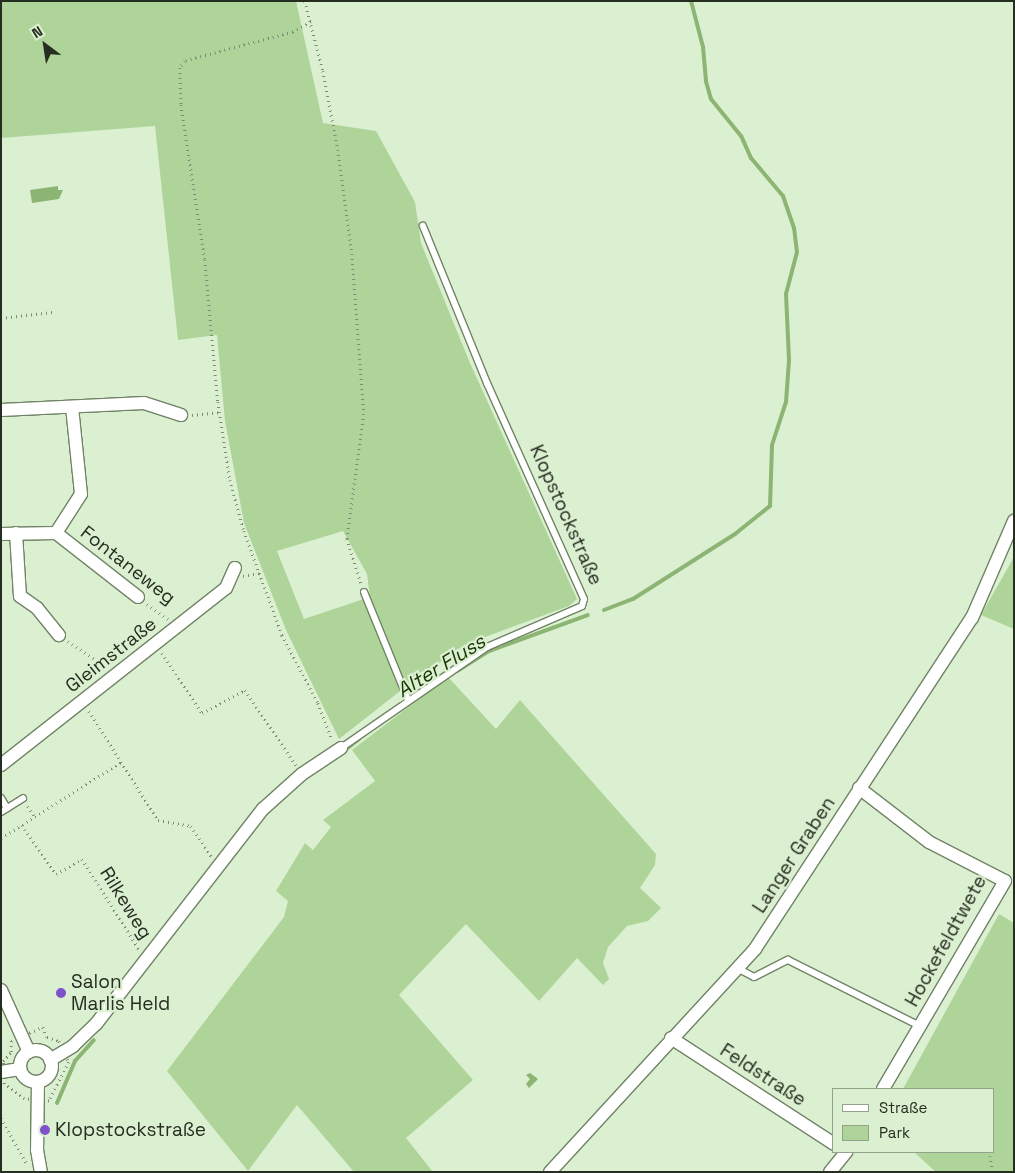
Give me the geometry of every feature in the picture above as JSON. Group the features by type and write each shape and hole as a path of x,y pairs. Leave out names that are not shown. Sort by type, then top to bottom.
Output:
{"street":[{"path":"1,410 144,403 181,415"},
{"name":"Fontaneweg","path":"56,532 81,494 72,407"},
{"name":"Langer Graben","path":"550,1172 671,1038 755,949 972,618 1014,520"},
{"name":"Fontaneweg","path":"1,534 56,532 138,597"},
{"path":"16,533 20,596 37,608 59,635"},
{"name":"Gleimstraße","path":"1,764 226,588 236,568"},
{"name":"Klopstockstraße","path":"50,1060 75,1044 96,1024 146,961 217,865 263,809 302,774 339,750"},
{"name":"Hockefeldtwete","path":"860,788 929,842 1005,881 884,1088"},
{"path":"1,990 29,1052"},
{"name":"Feldstraße","path":"671,1038 832,1143"},
{"path":"29,1052 42,1052 50,1060 49,1075 38,1082 28,1081 20,1069 21,1059 29,1052"},
{"path":"2,1072 20,1069"},
{"path":"36,1171 38,1082"},
{"path":"830,1172 845,1153"}],"lane":[{"name":"Klopstockstraße","path":"339,750 408,700 487,647 582,606 584,599 487,383 423,226"},
{"path":"364,592 408,700"},
{"path":"1,798 4,810 23,798"},
{"path":"737,968 754,977 788,960 920,1026"}],"path":[{"path":"305,1 338,150 352,254 364,414 347,539 364,592"},
{"path":"311,22 293,32 185,61 180,68 180,105 206,260 219,412 230,480 246,539 282,635 318,703 339,750"},
{"path":"1,318 53,312"},
{"path":"181,415 219,412"},
{"name":"Fontaneweg","path":"138,597 177,626"},
{"path":"59,635 116,675"},
{"path":"156,643 202,713 245,690 302,774"},
{"path":"82,702 158,820 191,826 217,865"},
{"path":"1,838 121,762"},
{"path":"23,798 35,817"},
{"name":"Rilkeweg","path":"22,825 56,874 82,859 146,961"},
{"path":"2,1072 3,1061 11,1052 11,1041 22,1036"},
{"path":"1,1118 36,1171"},
{"path":"990,1156 993,1172"}],"green space":[{"path":"1,1 296,1 323,123 376,131 415,202 421,243 470,363 577,599 569,606 469,643 413,681 339,739 286,630 244,523 225,421 217,335 178,340 155,126 1,138","holes":["343,531 367,574 370,597 304,619 277,551"]},
{"path":"1014,557 1014,629 981,615"},
{"path":"448,677 496,729 520,700 656,854 655,865 640,888 661,908 648,921 627,926 608,947 603,963 609,979 603,985 577,958 539,1001 466,924 399,995 473,1080 406,1138 433,1172 354,1172 297,1105 248,1171 167,1071 284,917 288,901 276,891 305,843 313,850 331,827 323,820 375,781 352,750"},
{"path":"999,914 1014,923 1014,1172 936,1172 915,1153 995,1153 995,1088 904,1088"}],"shaded area":[{"path":"58,186 58,190 63,190 59,199 32,203 30,190"},
{"path":"530,1073 538,1079 529,1088 526,1084 530,1079 526,1075"}],"waterway":[{"path":"604,610 633,599 735,534 770,506 772,445 786,402 789,360 786,294 797,252 794,228 783,196 751,158 741,136 711,99 706,81 703,47 691,1"},
{"name":"Alter Fluss","path":"457,671 489,651 588,615"},
{"name":"Alter Fluss","path":"345,750 359,739"},
{"name":"Alter Fluss","path":"57,1103 75,1061 94,1040"}],"place":[{"name":"Salon Marlis Held","path":"61,993"},
{"name":"Klopstockstraße","path":"45,1130"}]}
